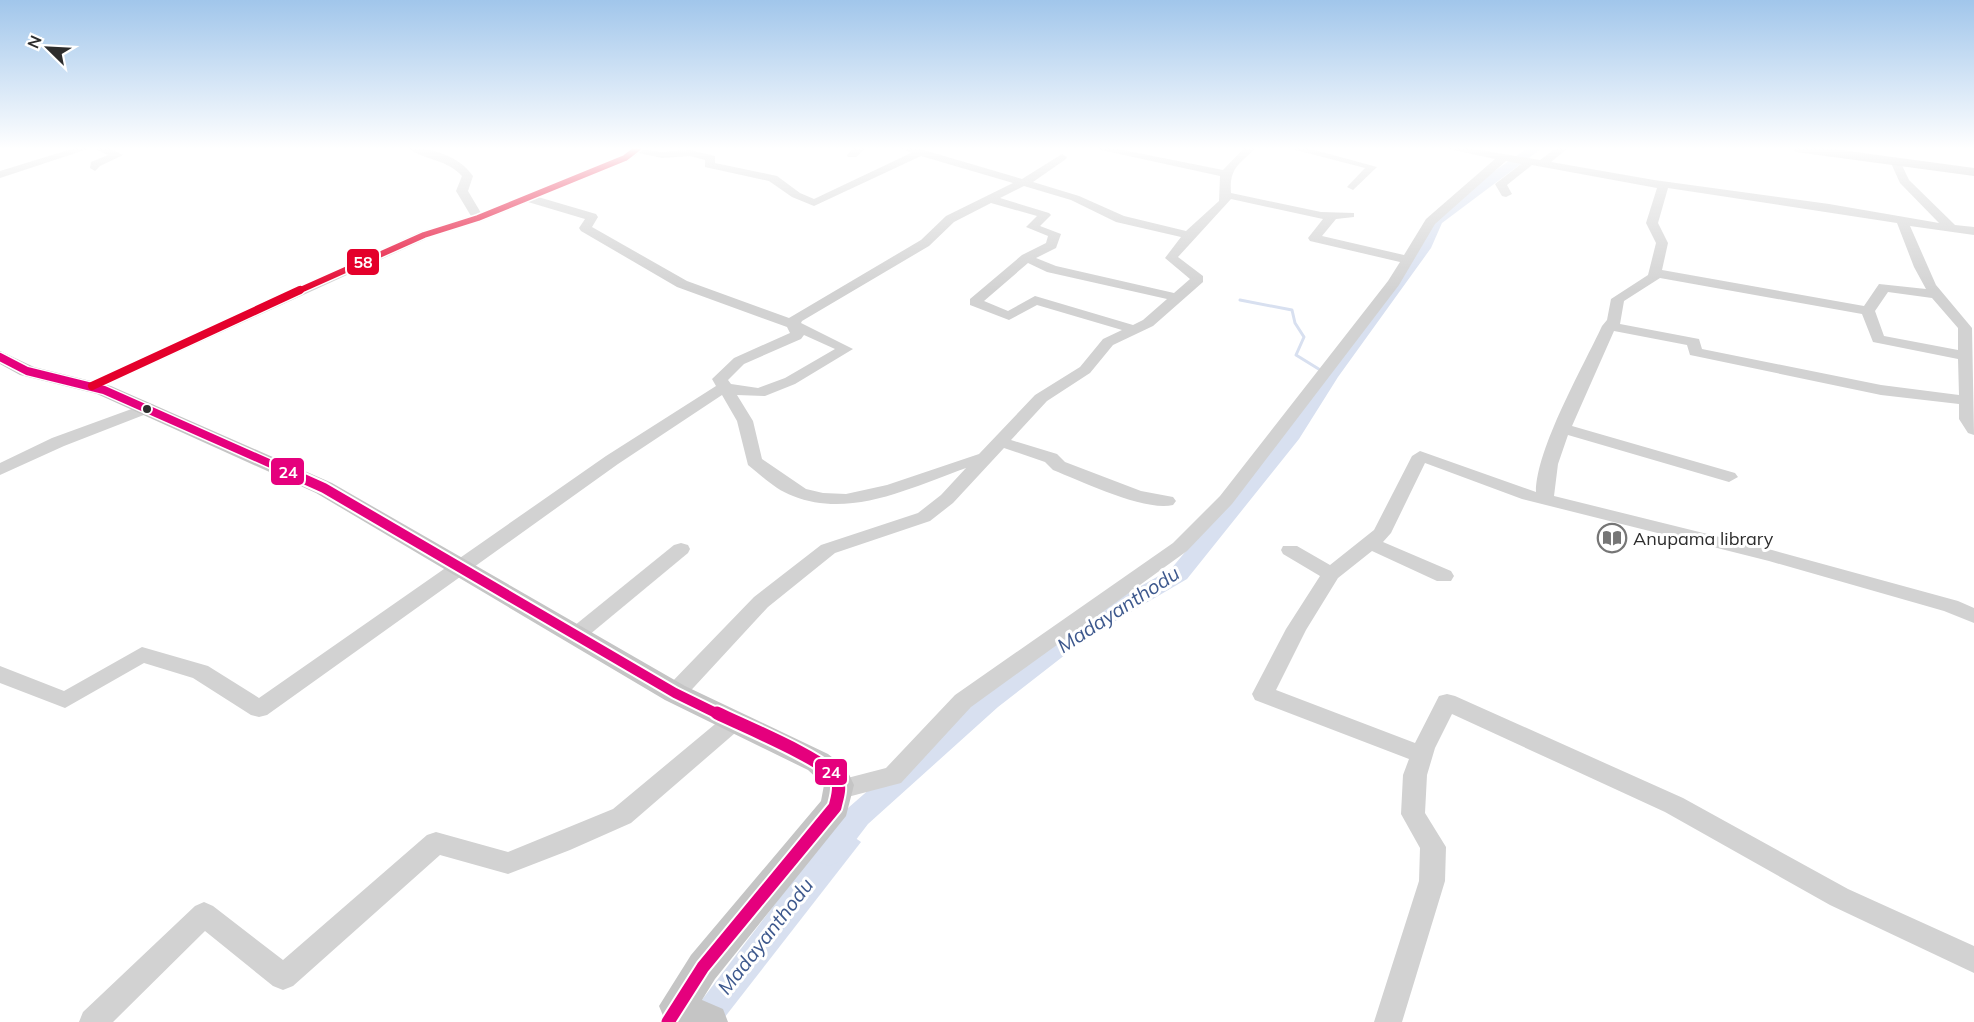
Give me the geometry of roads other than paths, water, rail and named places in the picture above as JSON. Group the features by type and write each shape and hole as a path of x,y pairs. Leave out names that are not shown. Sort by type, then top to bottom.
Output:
{"main road":[{"path":"0,357 27,371 92,386 148,408 324,488 675,693 818,762 837,776 840,789 835,807 704,967 673,1014 710,1022"}],"street":[{"path":"465,196 478,218"},
{"path":"92,386 206,332 424,235 478,218 528,196"},
{"path":"798,196 814,203 828,196"},
{"path":"792,324 797,318 925,243 950,219 1001,196"},
{"path":"1068,196 1120,219 1189,235"},
{"path":"675,693 727,635 762,602 828,549 924,517 947,499 1041,398 1085,370 1108,342 1148,323 1177,298 1198,279 1171,258 1189,235 1224,202 1226,196"},
{"path":"1229,196 1331,218 1350,215"},
{"path":"840,789 893,776 963,701 1180,548 1226,500 1394,282 1430,222 1460,196"},
{"path":"1545,497 1543,490 1550,458 1609,326 1614,322 1618,299 1649,280 1655,273 1663,242 1660,233 1652,224 1660,196"},
{"path":"1748,196 1829,207 1903,222 1974,231"},
{"path":"1919,196 1950,227"},
{"path":"0,674 65,700 142,656 200,672 259,709 612,460 723,388 760,393 790,381 846,349 792,324 715,298 682,284 585,228 592,217 525,197"},
{"path":"993,200 1045,215 1032,227 1055,234 1052,245 1026,258 975,302 1010,316 1035,300 1133,329"},
{"path":"1331,218 1314,238 1407,260"},
{"path":"1903,222 1904,230 1937,295 1961,318 1965,328 1970,356 1970,400 1967,419 1974,430"},
{"path":"1026,258 1052,269 1151,290 1177,298"},
{"path":"1655,273 1868,311"},
{"path":"1868,311 1884,287 1937,295"},
{"path":"1868,311 1878,339 1970,356"},
{"path":"792,324 798,332 796,336 739,361 725,371 720,379 723,388 736,404 744,421 754,461 799,493 834,498 869,495 912,483 965,462 984,458"},
{"path":"1609,326 1694,342 1695,352 1793,373 1941,399 1970,400"},
{"path":"0,470 58,442 148,408"},
{"path":"1563,429 1729,477"},
{"path":"1002,442 1051,458 1059,466 1137,496 1167,501"},
{"path":"1422,754 1263,694 1296,629 1331,574 1383,533 1420,456 1527,495 1545,497 1772,556 1951,606 1974,616"},
{"path":"1370,543 1444,576"},
{"path":"576,636 681,549"},
{"path":"1290,550 1331,574"},
{"path":"1388,1022 1432,881 1433,847 1413,814 1415,776 1422,754 1447,702 1674,804 1839,897 1974,960"},
{"path":"93,1022 204,914 283,976 436,843 508,863 561,842 622,816 734,722"}],"water":[{"path":"836,824 861,842 721,1022 685,1022"}],"waterway":[{"name":"Madayanthodu","path":"829,853 858,816 989,700 1080,631 1179,574 1292,435 1331,375 1378,314 1424,248 1436,221 1468,196"},
{"path":"1240,300 1292,310 1295,323 1304,337 1296,355 1330,376"}],"place":[{"name":"Anupama library","path":"1612,538"}]}
